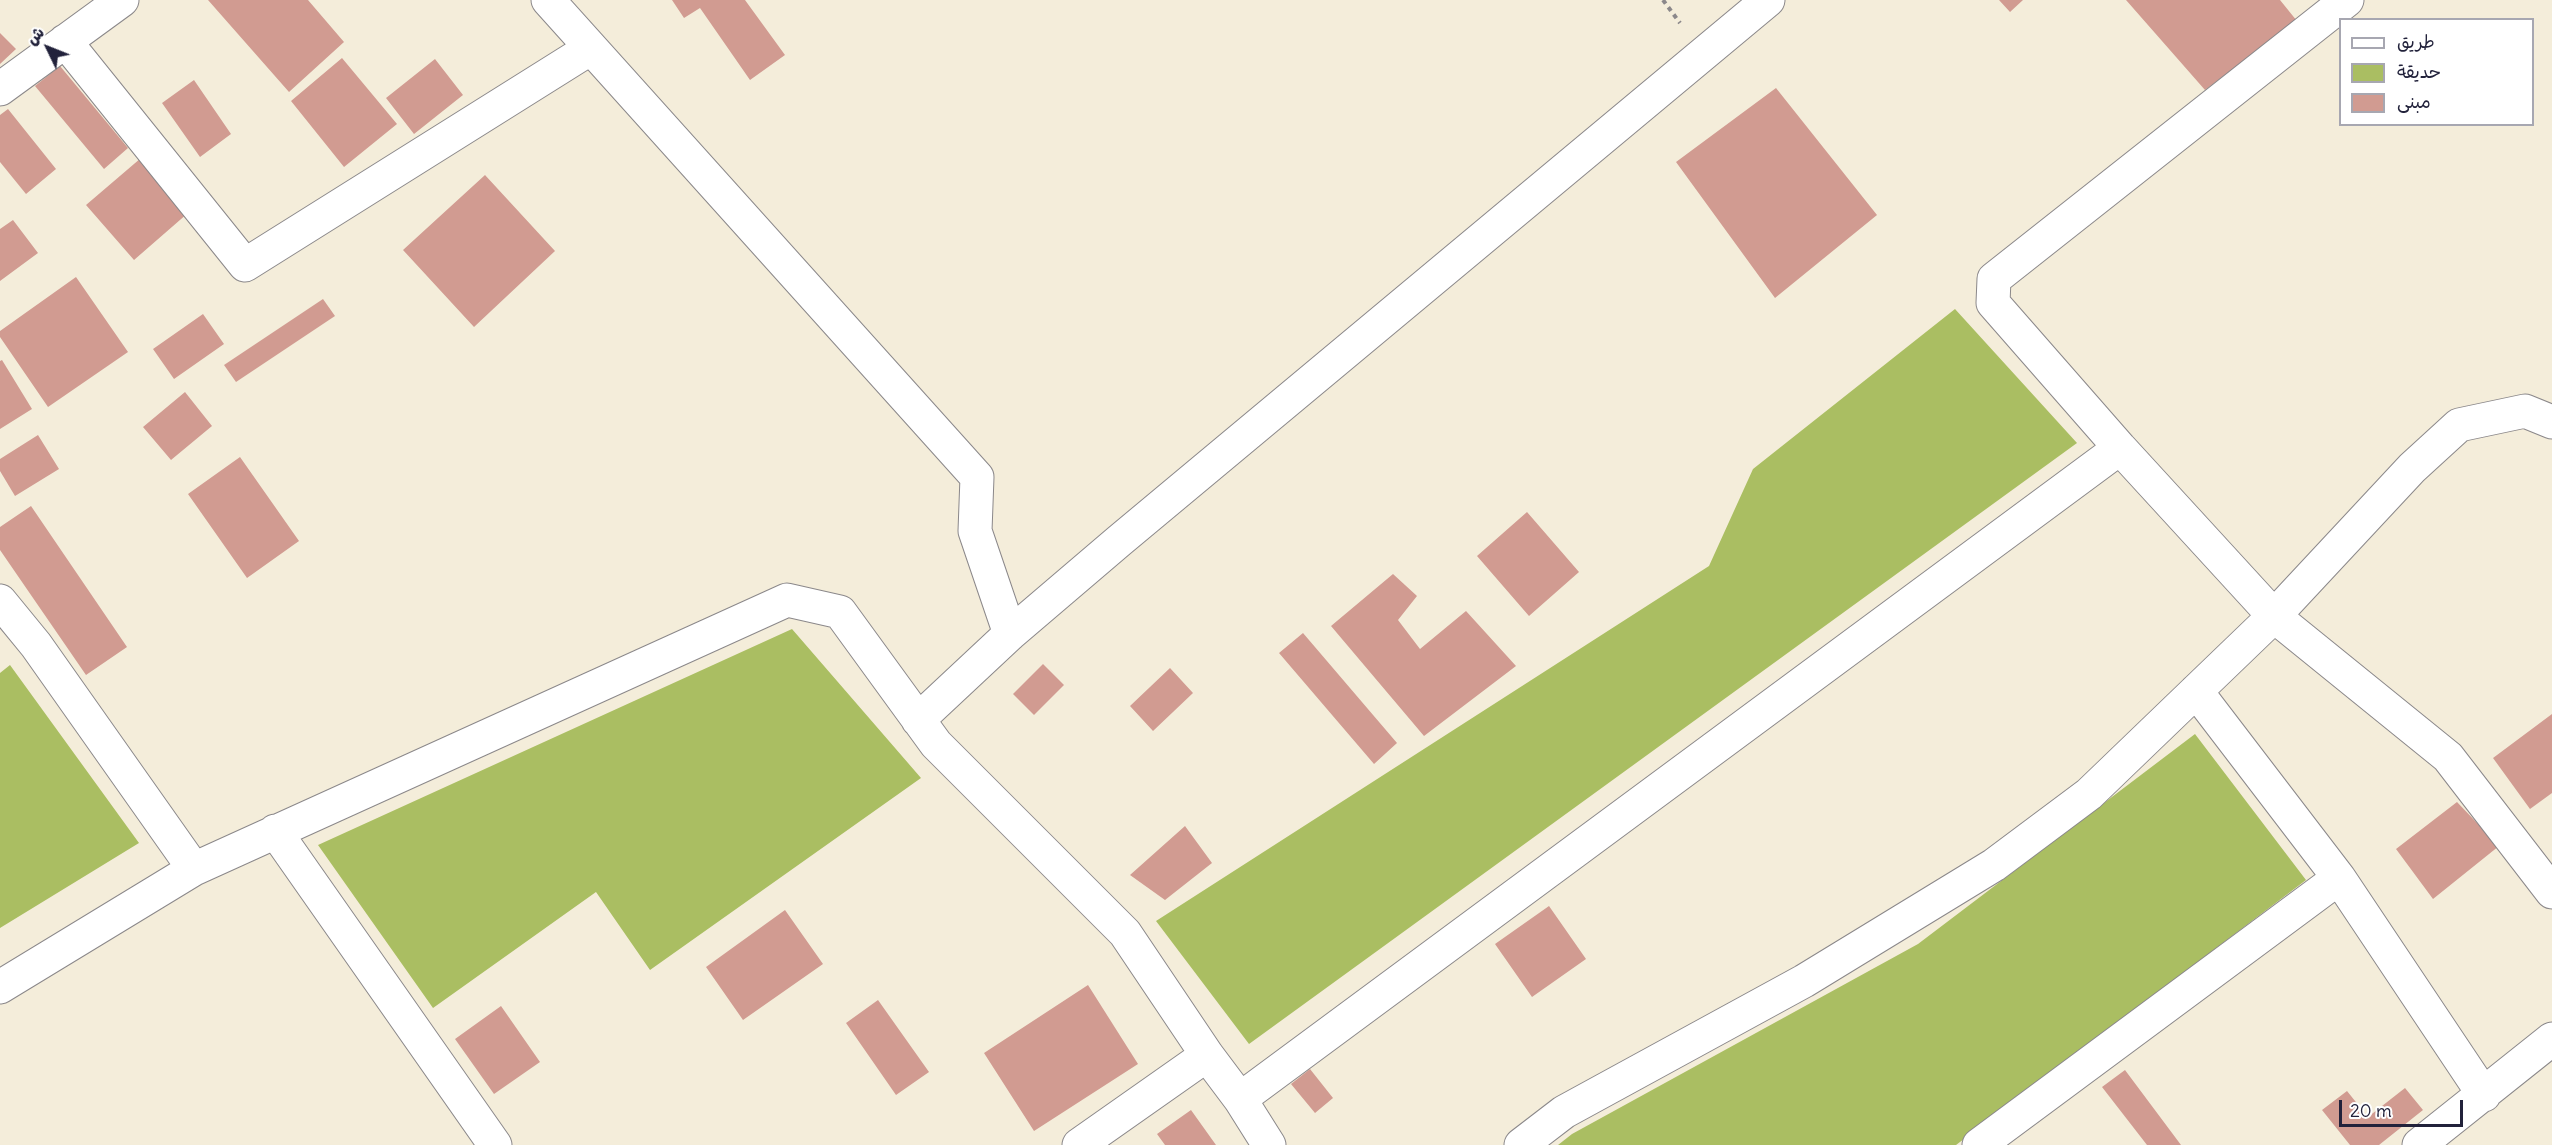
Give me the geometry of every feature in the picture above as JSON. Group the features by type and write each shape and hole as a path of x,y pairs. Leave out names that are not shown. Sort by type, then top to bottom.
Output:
{"street":[{"path":"0,89 122,0"},
{"path":"548,0 977,477 975,531 1011,634"},
{"path":"918,720 1011,634 1768,0"},
{"path":"2347,0 1994,279 1993,303 2120,448 2274,616 2448,757 2552,892"},
{"path":"64,41 245,265 591,48"},
{"path":"1521,1145 1564,1112 1804,981 1994,865 2089,794 2274,616 2412,468 2459,425 2525,411 2552,422"},
{"path":"1240,1099 2120,448"},
{"path":"0,987 195,869 787,600 840,612 936,744 1125,933 1207,1055 1240,1099 1269,1145"},
{"path":"0,601 36,645 195,869"},
{"path":"2196,691 2339,878 2484,1095"},
{"path":"275,831 495,1145"},
{"path":"1980,1145 2339,878"},
{"path":"2419,1145 2552,1038"},
{"path":"1079,1145 1207,1055"}],"green space":[{"path":"1955,309 2077,443 1249,1044 1156,921 1709,566 1753,469"},
{"path":"792,629 921,778 650,970 596,892 433,1008 318,845"},
{"path":"10,665 139,843 0,928 0,673"},
{"path":"2195,734 2306,880 1956,1145 1558,1145 1572,1134 1918,944"}],"building":[{"path":"208,0 308,0 344,42 289,92"},
{"path":"672,0 745,0 785,55 750,80 700,8 684,18"},
{"path":"1999,0 2023,0 2010,12"},
{"path":"2126,0 2280,0 2297,21 2205,90"},
{"path":"0,33 16,49 0,64"},
{"path":"342,58 397,124 344,167 291,101"},
{"path":"435,59 463,95 414,134 386,98"},
{"path":"60,66 128,148 104,169 35,86"},
{"path":"194,80 231,134 200,157 162,103"},
{"path":"1776,88 1877,215 1775,298 1676,162"},
{"path":"8,109 56,169 26,194 0,162 0,115"},
{"path":"141,158 188,213 134,260 86,205"},
{"path":"485,175 555,251 474,327 403,250"},
{"path":"13,220 38,253 0,281 0,229"},
{"path":"76,277 128,352 48,407 0,337 0,331"},
{"path":"323,299 335,316 236,382 224,365"},
{"path":"203,314 224,344 174,379 153,349"},
{"path":"2,360 32,409 0,429 0,361"},
{"path":"185,392 212,426 171,460 143,427"},
{"path":"38,435 59,469 15,496 0,471 0,459"},
{"path":"240,457 299,541 247,578 188,494"},
{"path":"31,506 127,647 86,675 0,550 0,527"},
{"path":"1527,512 1579,572 1529,616 1477,556"},
{"path":"1393,574 1417,596 1398,620 1420,649 1466,611 1516,666 1424,736 1331,626"},
{"path":"1303,633 1397,743 1374,764 1279,653"},
{"path":"1043,664 1064,685 1034,715 1013,694"},
{"path":"1170,668 1193,693 1153,731 1130,706"},
{"path":"2552,714 2552,793 2530,809 2493,758"},
{"path":"2457,802 2499,846 2433,899 2396,849"},
{"path":"1185,826 1212,863 1165,900 1130,875"},
{"path":"1549,906 1586,959 1532,997 1495,944"},
{"path":"785,910 823,964 743,1020 706,967"},
{"path":"1088,985 1138,1064 1034,1131 984,1053"},
{"path":"878,1000 929,1072 896,1095 846,1023"},
{"path":"501,1006 540,1062 494,1094 455,1039"},
{"path":"1310,1069 1333,1098 1315,1113 1291,1084"},
{"path":"2125,1070 2181,1145 2147,1145 2102,1087"},
{"path":"2405,1088 2423,1110 2379,1145 2350,1145 2322,1110 2347,1091 2368,1117"},
{"path":"1191,1110 1216,1145 1165,1145 1157,1134"}]}
